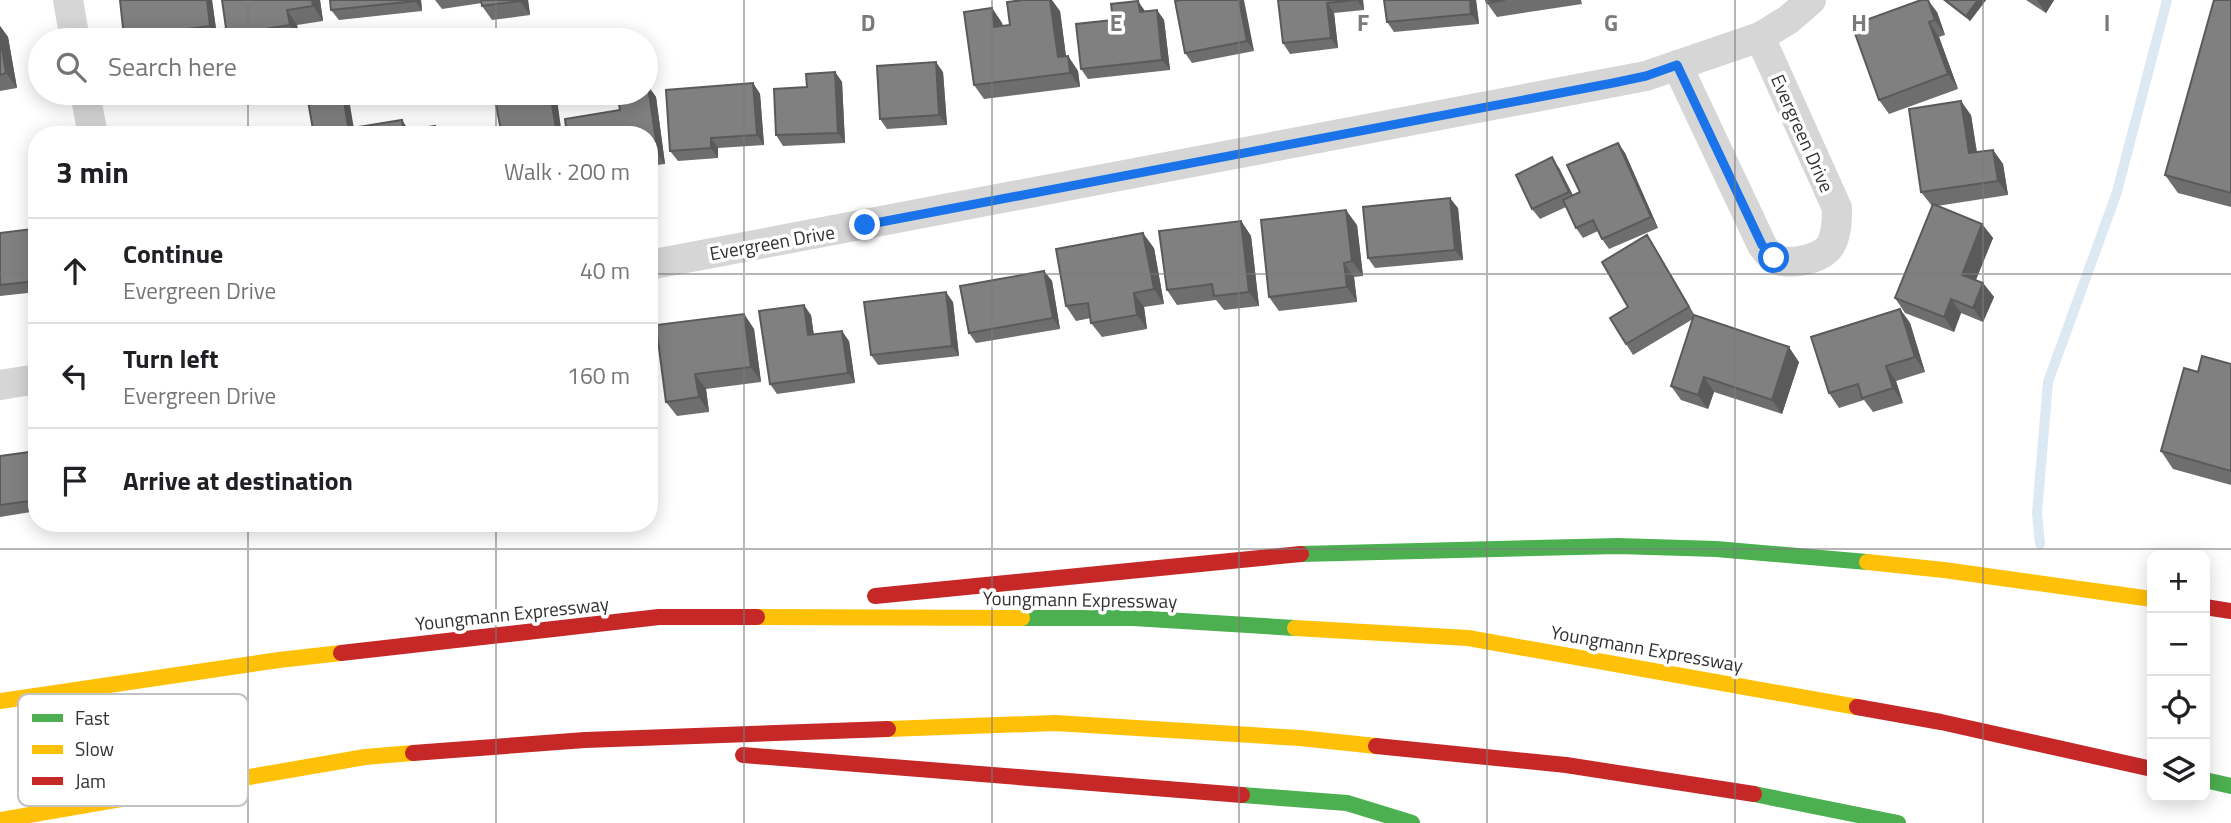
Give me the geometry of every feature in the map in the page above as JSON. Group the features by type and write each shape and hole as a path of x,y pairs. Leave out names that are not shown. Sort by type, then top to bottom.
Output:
{"highway":[{"path":"866,597 1320,552 1618,546 1812,556 1944,570 2147,598"},
{"path":"659,617 825,601"},
{"path":"2210,608 2231,611"},
{"name":"Youngmann Expressway","path":"48,694 279,660 659,617 1133,618 1468,638 1941,722 2147,768"},
{"name":"Youngmann Expressway","path":"0,701 18,698"},
{"path":"248,777 365,757 584,740 1055,723 1273,736 1566,765 1753,794 1898,823"},
{"path":"584,740 705,751"},
{"path":"732,754 1347,803 1412,823"},
{"path":"2210,781 2231,786"},
{"path":"0,820 81,806"}],"street":[{"path":"68,0 73,28"},
{"name":"Evergreen Drive","path":"658,263 1646,76 1759,37 1788,20 1811,0"},
{"name":"Evergreen Drive","path":"1677,65 1762,245 1774,258 1795,262 1816,257 1830,247 1837,226 1837,208 1759,37"},
{"path":"87,105 91,126"},
{"path":"0,386 28,381"}],"building":[{"path":"120,0 207,0 210,26 123,28"},
{"path":"222,0 312,0 313,6 287,10 290,25 271,28 226,28"},
{"path":"330,0 415,0 415,1 331,10"},
{"path":"481,0 520,0 520,1 482,6"},
{"path":"1050,0 1058,57 1068,56 1070,73 974,85 964,12 992,8 994,27 1010,25 1007,2"},
{"path":"1239,0 1247,41 1185,53 1175,1"},
{"path":"1278,0 1357,0 1327,3 1331,38 1283,43"},
{"path":"1384,0 1470,0 1471,14 1387,22"},
{"path":"1921,0 1928,0 1935,20 1929,22 1948,74 1879,100 1852,25"},
{"path":"1945,0 1978,0 1966,16"},
{"path":"2214,0 2231,0 2231,193 2165,175"},
{"path":"1138,1 1140,12 1157,10 1162,60 1081,69 1076,24 1113,20 1111,4"},
{"path":"0,37 6,73 0,75"},
{"path":"936,62 939,115 880,119 877,66"},
{"path":"835,72 838,133 776,135 774,89 807,87 806,74"},
{"path":"753,83 757,135 711,138 711,148 670,151 666,90"},
{"path":"1961,101 1969,153 1993,150 1998,181 1921,192 1909,109"},
{"path":"309,105 345,105 348,126 312,126"},
{"path":"496,105 552,105 556,126 500,126"},
{"path":"619,105 651,105 654,126 566,126 565,119 620,110"},
{"path":"402,120 403,126 364,126"},
{"path":"1618,143 1651,217 1602,239 1593,220 1576,228 1563,200 1580,192 1567,165"},
{"path":"1552,157 1569,192 1532,209 1516,175"},
{"path":"1450,198 1455,250 1368,258 1363,207"},
{"path":"1933,204 1982,224 1962,275 1983,283 1973,308 1951,299 1944,317 1895,298"},
{"path":"1346,210 1352,261 1344,263 1347,287 1269,297 1261,220"},
{"path":"1241,221 1249,292 1214,296 1212,284 1167,290 1159,231"},
{"path":"28,230 28,282 0,285 0,233"},
{"path":"1143,233 1154,289 1134,293 1137,315 1091,323 1088,303 1066,306 1056,249"},
{"path":"1647,235 1689,307 1626,344 1610,318 1628,307 1602,262"},
{"path":"1044,271 1053,318 969,333 960,286"},
{"path":"946,292 952,346 871,355 864,302"},
{"path":"804,305 808,335 842,331 848,373 770,384 759,311"},
{"path":"1900,309 1915,357 1886,366 1893,388 1862,398 1858,384 1829,393 1811,337"},
{"path":"744,314 751,367 695,374 699,397 666,402 658,325"},
{"path":"1694,315 1789,347 1772,400 1704,377 1698,395 1671,386"},
{"path":"2202,356 2231,364 2231,471 2161,451 2184,368 2198,372"},
{"path":"28,452 28,501 0,505 0,456"}],"waterway":[{"path":"2040,544 2037,513 2048,382 2117,192 2167,0"}],"traffic: fast":[{"path":"1301,554 1618,546 1716,549 1867,562"},
{"path":"1022,618 1133,618 1295,628"},
{"path":"2210,781 2231,786"},
{"path":"1754,794 1898,823"},
{"path":"1242,795 1347,803 1412,823"}],"traffic: slow":[{"path":"1867,562 2147,598"},
{"path":"757,617 1022,618"},
{"path":"1295,628 1468,638 1857,707"},
{"path":"48,694 341,653"},
{"path":"0,701 18,698"},
{"path":"888,729 1055,723 1300,738 1376,746"},
{"path":"248,777 365,757 413,753"},
{"path":"0,820 81,806"}],"traffic: jam":[{"path":"875,596 1301,554"},
{"path":"2210,608 2231,611"},
{"path":"341,653 659,617 757,617"},
{"path":"1857,707 1941,722 2147,768"},
{"path":"413,753 585,740 888,729"},
{"path":"1376,746 1566,765 1754,794"},
{"path":"743,755 1242,795"}],"route":[{"path":"865,225 1613,83 1646,76 1677,65 1762,245 1774,258"}]}
